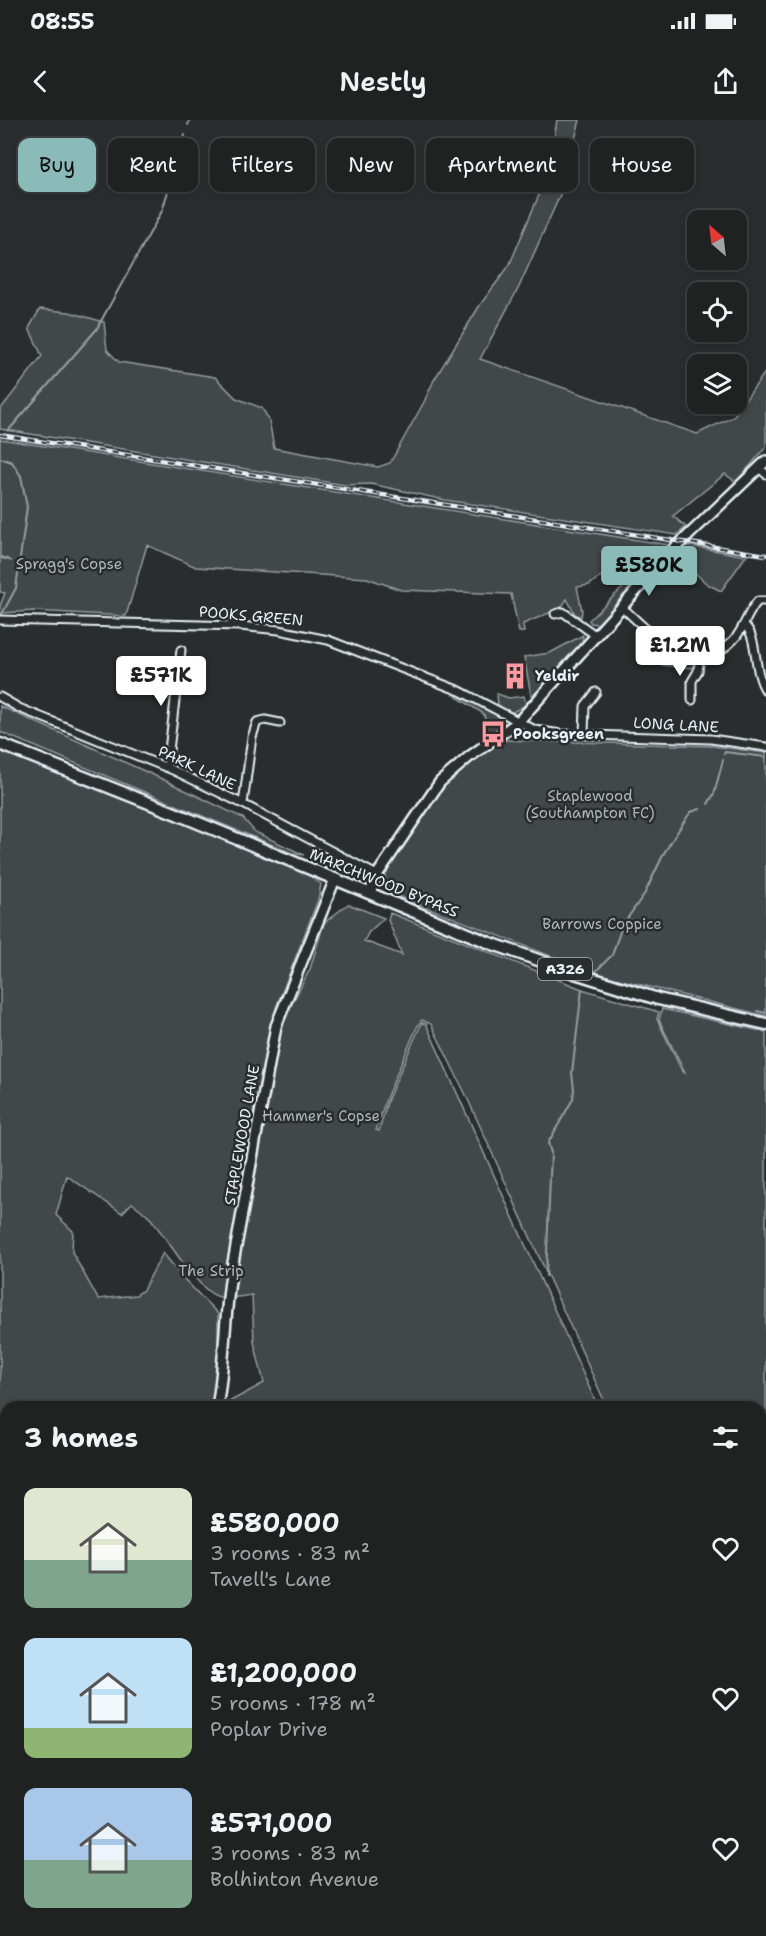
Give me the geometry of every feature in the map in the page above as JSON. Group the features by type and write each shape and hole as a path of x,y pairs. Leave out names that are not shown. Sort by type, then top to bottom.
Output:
{"main road":[{"name":"MARCHWOOD BYPASS","path":"2,745 490,943 658,999 766,1024"}],"street":[{"path":"370,893 377,876 440,782 469,757 518,723 681,542 764,468"},
{"path":"622,607 668,649 682,655 700,656 711,654 725,646 744,625 758,601 766,601"},
{"path":"555,614 563,612 595,635"},
{"name":"POOKS GREEN","path":"0,620 240,626 307,634 460,691 518,723"},
{"path":"744,625 752,633 756,668 766,691"},
{"path":"166,768 181,650"},
{"path":"692,700 692,681 698,671 700,656"},
{"path":"584,734 585,706 596,692"},
{"name":"PARK LANE","path":"0,697 19,708 166,768 243,804 377,876"},
{"path":"243,804 252,737 257,722 266,720 280,723"},
{"name":"LONG LANE","path":"518,723 546,733 711,739 766,747"},
{"name":"STAPLEWOOD LANE","path":"218,1401 224,1370 226,1314 231,1274 276,1026 335,879"}],"green space":[{"path":"557,120 580,120 575,138 554,138"},
{"path":"540,192 561,192 519,287 480,359 697,434 735,414 747,414 747,397 766,371 766,447 736,482 725,474 673,516 686,527 677,535 445,500 371,484 345,485 0,429 0,410 42,356 29,328 40,309 69,312 104,322 107,350 119,362 215,377 236,398 262,408 269,420 274,448 378,467 390,463 434,380 480,305 509,266"},
{"name":"Spragg's Copse","path":"0,439 669,545 646,572 647,574 604,620 597,624 589,620 641,570 625,559 589,585 577,587 581,617 575,614 567,599 561,608 523,624 524,632 519,632 511,594 401,590 367,578 196,567 147,545 126,616 34,611 0,613 5,593 0,592 0,558 12,561 0,556"},
{"path":"685,545 746,556 721,591 707,584 676,555"},
{"path":"583,635 582,644 534,698 531,695 524,657 550,653"},
{"path":"661,650 691,660 694,666 692,668 661,665"},
{"path":"455,692 502,717 505,726 488,736 484,714 457,697"},
{"path":"497,694 509,698 524,696 526,705 511,713 498,705"},
{"path":"0,706 243,818 255,832 304,855 292,853 0,732"},
{"name":"Staplewood (Southampton FC)","path":"497,740 713,746 766,753 766,1016 594,973 390,893 385,876 414,823 453,776"},
{"name":"The Strip","path":"0,749 305,872 321,884 318,900 276,1008 249,1132 232,1254 222,1297 204,1288 150,1218 132,1203 122,1213 67,1176 56,1215 73,1231 72,1252 98,1299 136,1295 143,1290 163,1253 218,1314 218,1385 215,1401 0,1401"},
{"name":"Hammer's Copse","path":"348,904 384,918 369,932 364,941 402,955 388,920 390,913 582,989 659,1012 657,1019 685,1073 659,1020 662,1009 766,1032 766,1401 604,1401 465,1093 431,1024 422,1020 387,1096 376,1130 379,1131 388,1099 418,1031 422,1023 426,1024 595,1401 231,1401 264,1383 254,1342 252,1295 230,1298 249,1213 280,1027 310,969 324,923"}],"waterway":[{"path":"188,125 190,120"},
{"path":"8,431 96,330 162,211 185,135"},
{"path":"0,458 12,462 21,476 27,507 16,588 2,614"},
{"path":"0,724 0,738"},
{"path":"724,754 725,752 766,757"},
{"path":"708,804 714,794 723,760"},
{"path":"594,973 612,955 622,926 645,893 664,853 685,820 691,812 700,809"},
{"path":"546,1276 551,1153 548,1143 573,1099 572,1073 582,989"},
{"path":"757,1011 766,1013"}],"railway":[{"path":"0,435 766,555"}],"place":[{"name":"Yeldir","path":"515,676"},
{"name":"Pooksgreen","path":"493,734"}],"park label":[{"name":"Barrows Coppice","path":"602,924"}]}
